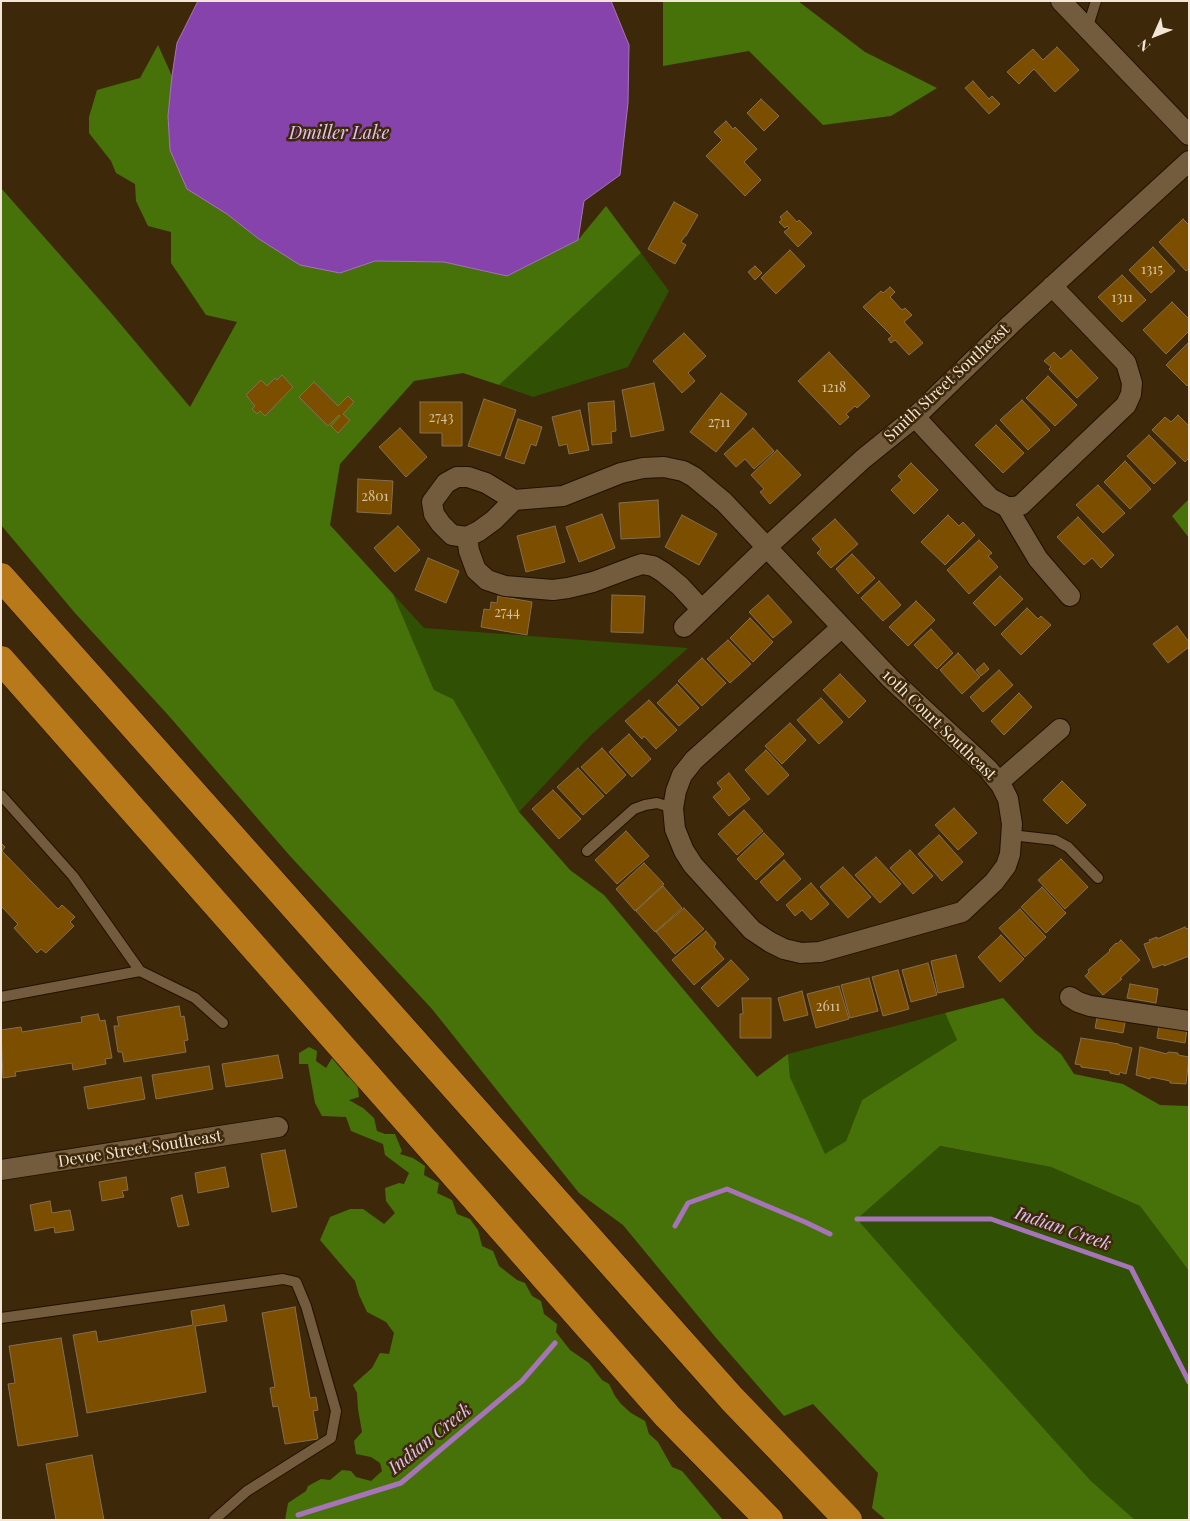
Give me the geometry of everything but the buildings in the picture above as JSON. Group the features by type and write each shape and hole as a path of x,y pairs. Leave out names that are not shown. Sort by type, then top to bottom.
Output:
{"highway":[{"path":"1,577 732,1399 848,1520"},
{"path":"1,660 667,1416 769,1520"}],"street":[{"path":"1061,1 1189,135"},
{"name":"Smith Street Southeast","path":"684,627 767,547 863,459 915,417 1011,324 1189,161"},
{"path":"1007,507 1021,505 1126,405 1132,394 1132,383 1126,363 1052,286"},
{"path":"915,417 990,498 1007,507 1038,559 1070,596"},
{"name":"10th Court Southeast","path":"514,500 562,496 621,473 643,468 664,467 683,471 694,477 724,502 767,547 890,678 988,769 999,782 1008,799 1012,824 1010,854 1006,866 994,882 962,912 820,952 801,953 784,949 752,930 693,865 684,851 675,829 673,808 676,791 682,775 694,760 842,627"},
{"path":"458,477 468,477 486,484 514,500 494,520 467,537 452,535 441,524 434,514 432,502 446,483 458,477"},
{"path":"467,537 469,552 476,570 487,580 505,586 553,590 568,588 587,584 642,564 653,566 664,572 702,610"},
{"path":"999,782 1060,729"},
{"path":"1070,997 1090,1006 1189,1021"},
{"name":"Devoe Street Southeast","path":"1,1170 278,1127"}],"lane":[{"path":"1087,28 1096,1"},
{"path":"1,795 73,876 140,971 195,998 224,1023"},
{"path":"586,851 634,809 657,803 673,808"},
{"path":"1011,835 1055,840 1064,844 1098,878"},
{"path":"1,997 140,971"},
{"path":"1,1318 283,1279 296,1282 306,1306 336,1411 331,1438 247,1491 214,1520"}],"green space":[{"path":"663,1 798,1 865,52 937,88 891,116 823,125 749,51 663,66"},
{"path":"158,45 172,76 168,116 170,150 227,214 259,239 340,273 375,261 444,262 507,276 578,240 606,206 641,253 499,385 463,373 414,381 340,464 330,525 393,594 434,690 453,699 519,812 570,870 604,895 757,1077 788,1054 790,1077 825,1154 846,1141 862,1100 957,1040 945,1013 1003,998 1035,1033 1061,1054 1074,1074 1123,1084 1160,1105 1189,1106 1189,1271 1140,1206 1051,1167 940,1146 857,1219 1091,1481 1135,1520 886,1520 872,1508 878,1473 813,1404 784,1416 717,1339 623,1225 579,1193 432,1009 290,856 169,716 75,613 1,525 1,188 112,314 190,407 237,322 206,315 171,263 171,232 148,226 136,201 135,184 116,173 111,161 89,133 89,117 97,90 140,78"},
{"path":"641,253 669,291 628,367 533,397 499,385"},
{"path":"1189,499 1189,538 1172,516"},
{"path":"393,594 424,628 688,648 590,736 519,812 453,699 434,690"},
{"path":"945,1013 957,1040 862,1100 846,1141 825,1155 790,1077 788,1054"},
{"path":"309,1047 317,1051 316,1061 326,1068 332,1058 347,1076 357,1082 359,1097 349,1100 363,1108 374,1118 377,1131 385,1134 395,1134 402,1151 400,1154 413,1158 425,1166 424,1175 439,1183 437,1193 452,1200 457,1214 470,1219 478,1230 482,1246 493,1251 499,1266 517,1280 525,1283 532,1296 541,1301 544,1314 557,1324 556,1332 570,1350 589,1363 602,1380 609,1384 621,1404 631,1413 645,1421 649,1434 658,1442 672,1467 682,1471 723,1520 285,1520 288,1503 306,1491 308,1486 321,1479 330,1480 342,1470 351,1471 356,1477 371,1481 382,1471 380,1463 371,1457 356,1454 354,1441 362,1432 357,1393 353,1385 372,1368 380,1353 389,1354 394,1333 386,1322 367,1312 355,1281 320,1240 330,1217 350,1209 363,1209 384,1224 395,1213 386,1201 385,1188 399,1183 404,1184 409,1173 385,1155 383,1144 351,1131 346,1117 322,1116 315,1103 308,1064 299,1064 299,1053"},
{"path":"939,1146 1051,1167 1140,1206 1189,1271 1189,1520 1135,1520 1091,1481 857,1219"}],"water":[{"name":"Dmiller Lake","path":"198,1 611,1 629,45 628,103 620,175 584,201 578,240 507,276 444,262 375,261 340,273 300,265 259,239 227,214 187,189 170,150 168,116 177,43"}],"waterway":[{"name":"Indian Creek","path":"675,1226 688,1203 727,1189 830,1234"},
{"name":"Indian Creek","path":"857,1219 991,1219 1131,1268 1189,1382"},
{"name":"Indian Creek","path":"298,1515 401,1483 522,1381 555,1343"}]}
